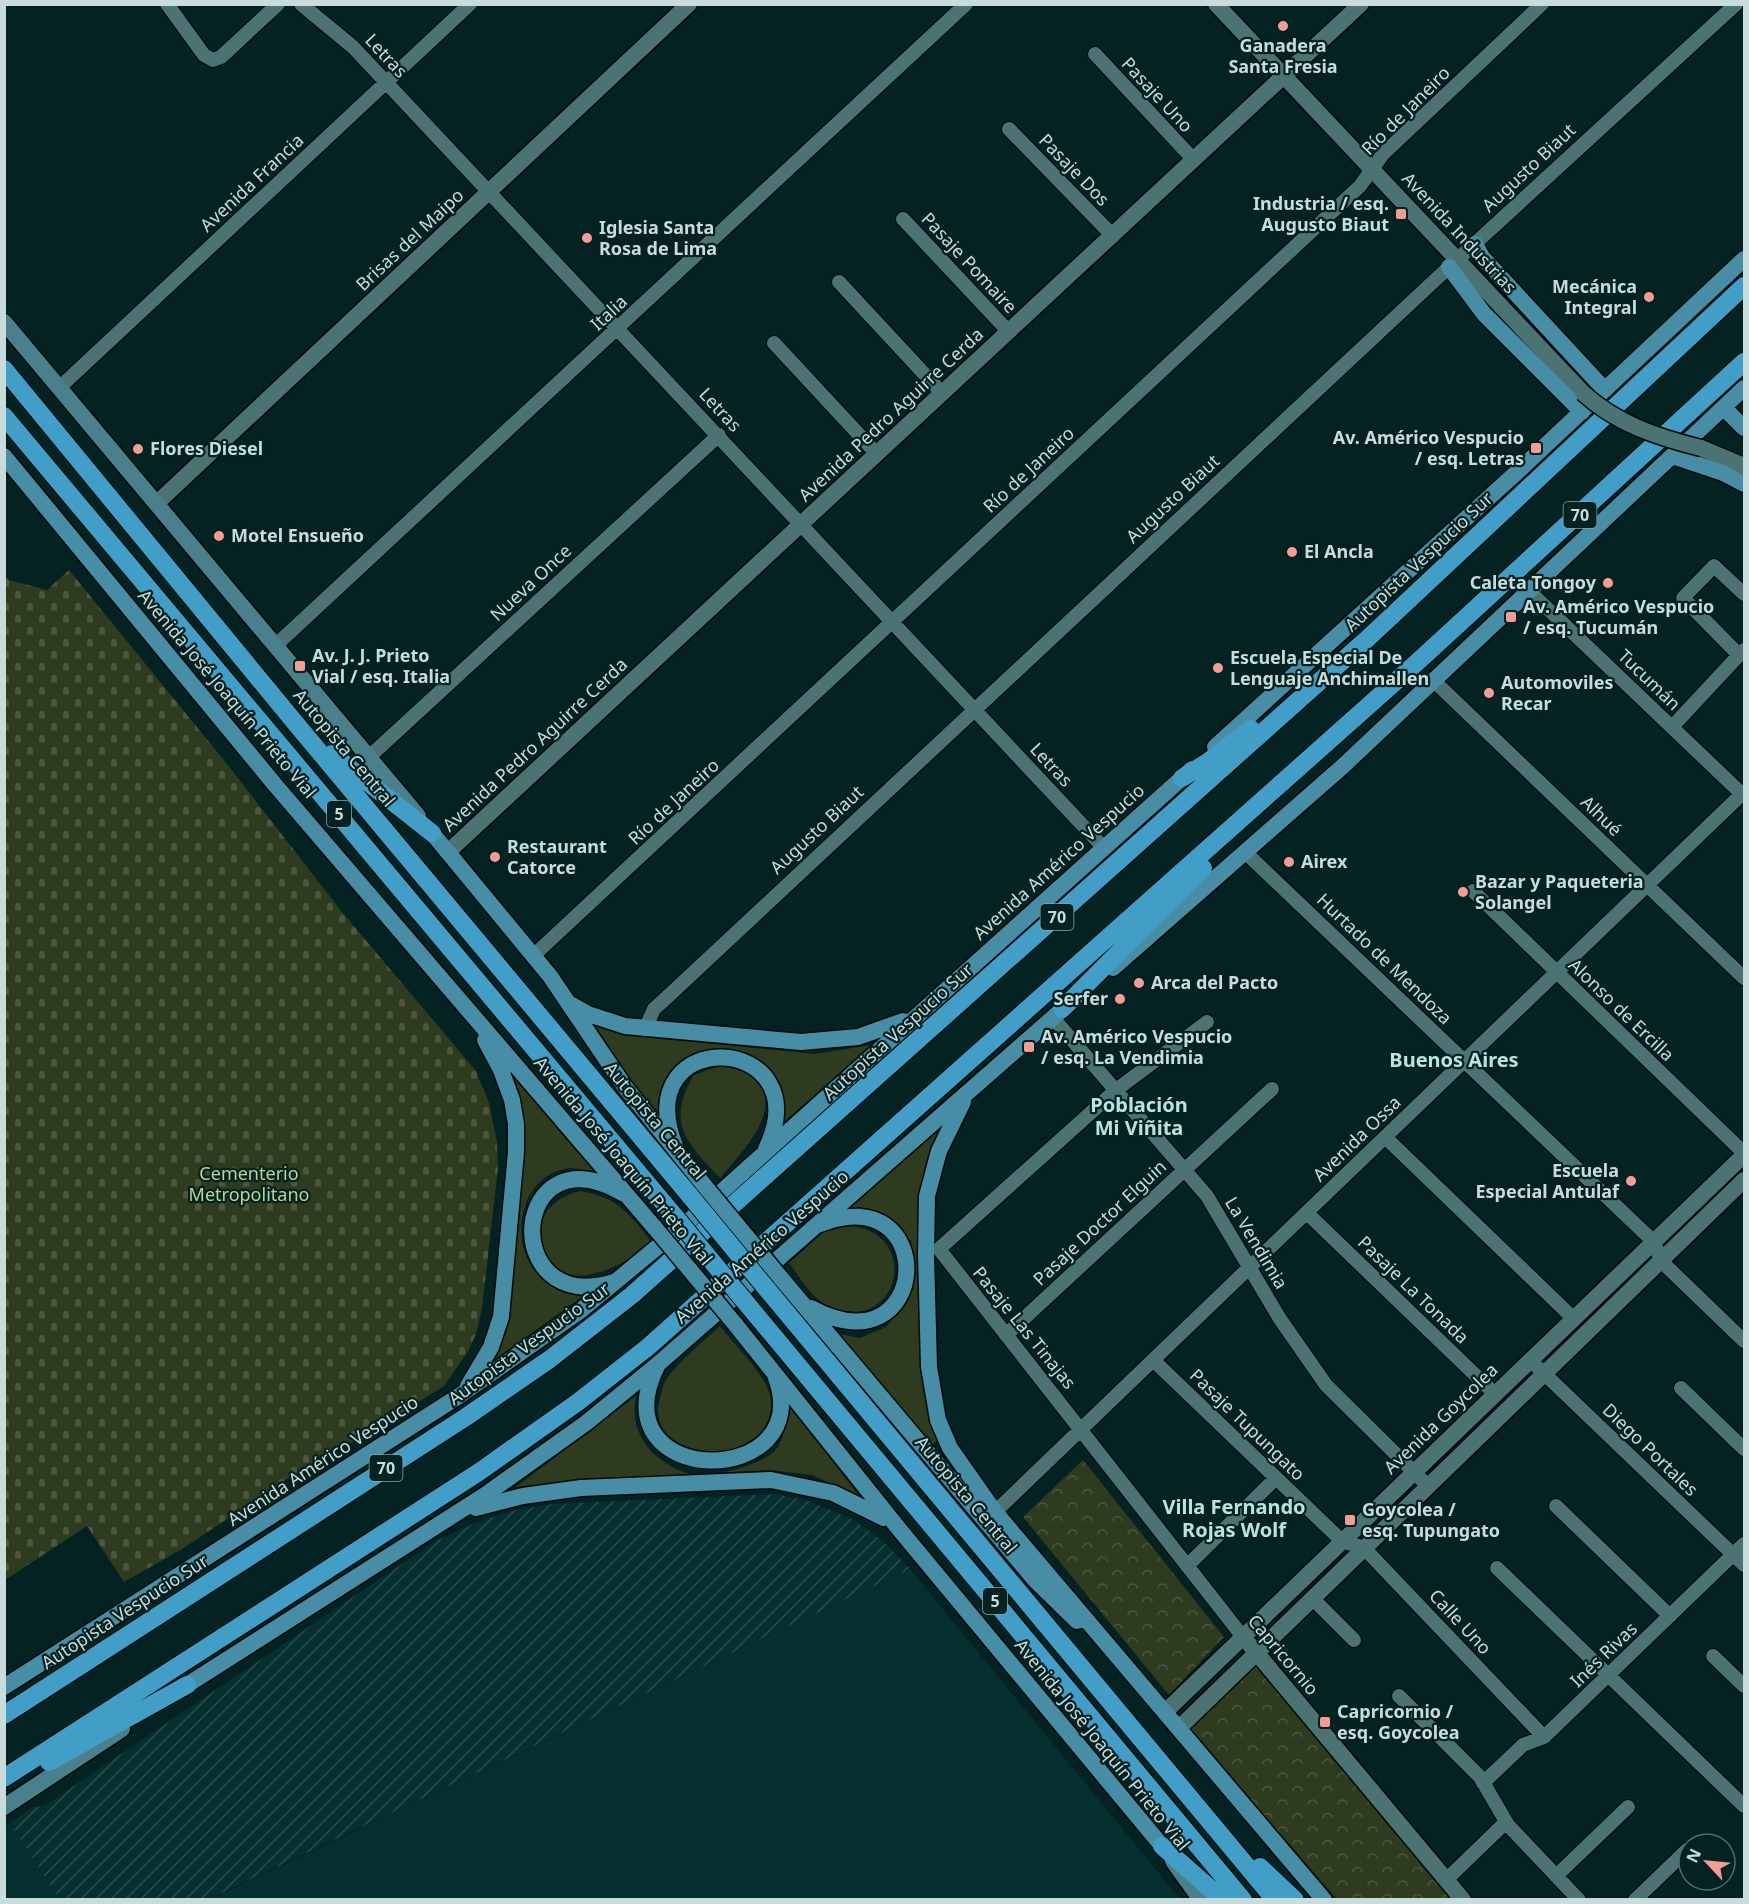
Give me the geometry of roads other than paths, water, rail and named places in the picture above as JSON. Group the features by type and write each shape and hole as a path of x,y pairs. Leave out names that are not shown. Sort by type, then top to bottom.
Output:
{"highway":[{"name":"Autopista Vespucio Sur","path":"4,1715 466,1417 591,1328 696,1239 1366,640 1744,286"},
{"name":"70","path":"4,1778 479,1472 587,1395 736,1270 1474,612 1744,362"},
{"name":"Autopista Central","path":"4,369 292,719 698,1191 766,1288 1275,1899"},
{"name":"5","path":"4,416 1243,1899"},
{"path":"1182,778 1224,750 1366,640"},
{"path":"292,719 367,784 432,833"},
{"path":"1058,1013 1204,867 1269,795"},
{"path":"4,1784 187,1685"},
{"path":"1206,1817 1295,1899"},
{"path":"1162,1846 1223,1899"}],"main road":[{"path":"1475,244 1482,257 1605,390"},
{"name":"Avenida Américo Vespucio","path":"4,1687 459,1396 542,1339 618,1281 1182,778 1582,412 1744,259"},
{"path":"1453,263 1484,314 1582,412"},
{"path":"4,322 534,956 570,1003 625,1087 681,1157"},
{"name":"Avenida Américo Vespucio","path":"4,1808 187,1685 455,1514 551,1449 657,1365 1342,767 1744,388"},
{"path":"1724,408 1744,428"},
{"name":"Avenida José Joaquín Prieto Vial","path":"4,456 276,786 338,855 631,1198 772,1369 899,1529 1162,1846 1200,1899"},
{"path":"1672,456 1723,473 1744,484"},
{"path":"570,1003 607,1022 645,1029 791,1041 834,1041 870,1034 921,1012"},
{"path":"459,1396 485,1360 501,1317 517,1138 514,1110 501,1070 465,1006"},
{"path":"764,1153 776,1115 769,1086 751,1065 735,1057 718,1055 692,1065 678,1078 670,1093 669,1125 681,1157 698,1191 780,1276 1035,1580 1123,1661"},
{"path":"979,1083 965,1100 948,1129 929,1185 926,1254 929,1367 938,1420 950,1448 995,1512 1324,1899"},
{"path":"618,1281 586,1286 553,1275 536,1256 530,1228 541,1200 554,1187 569,1181 584,1178 598,1181 631,1198"},
{"path":"800,1300 834,1318 865,1321 889,1311 901,1298 907,1282 908,1264 903,1247 893,1232 879,1222 852,1216 831,1220 811,1229"},
{"path":"657,1365 650,1382 647,1402 652,1430 671,1451 687,1458 703,1460 744,1456 768,1441 777,1423 780,1400 772,1369"},
{"path":"455,1514 500,1501 552,1491 771,1480 833,1493 867,1507 899,1529"}],"street":[{"path":"167,4 204,55 213,60 221,57 278,4"},
{"name":"Letras","path":"301,4 344,38 387,83 620,328 1104,848"},
{"name":"Avenida Francia","path":"59,388 470,4"},
{"name":"Brisas del Maipo","path":"157,503 689,4"},
{"name":"Italia","path":"275,646 620,328 966,4"},
{"name":"Avenida Industrias","path":"1216,4 1372,170 1453,263 1583,393 1607,412 1639,430 1701,448 1744,466"},
{"name":"Avenida Pedro Aguirre Cerda","path":"448,852 1360,4"},
{"name":"Río de Janeiro","path":"534,956 1360,186 1383,154 1542,4"},
{"name":"Augusto Biaut","path":"645,1029 654,1009 664,999 1453,263 1736,4"},
{"name":"Pasaje Uno","path":"1095,54 1194,160"},
{"name":"Pasaje Dos","path":"1009,129 1113,236"},
{"name":"Pasaje Pomaire","path":"903,219 1009,332"},
{"path":"839,282 942,393"},
{"path":"774,343 877,454"},
{"name":"Nueva Once","path":"369,757 719,435"},
{"path":"1672,727 1742,653 1683,598 1685,593 1713,566 1744,594"},
{"name":"Tucumán","path":"1528,590 1744,794"},
{"name":"Alhué","path":"1433,680 1744,978"},
{"name":"Avenida Ossa","path":"995,1512 1744,794"},
{"name":"Hurtado de Mendoza","path":"1245,852 1654,1242"},
{"name":"Alonso de Ercilla","path":"1473,891 1744,1154"},
{"name":"La Vendimia","path":"1058,1013 1116,1090 1212,1203 1250,1268 1326,1385 1428,1486"},
{"path":"1116,1090 1207,1022"},
{"name":"Pasaje Doctor Elguin","path":"1006,1335 1272,1089"},
{"name":"Pasaje Las Tinajas","path":"1082,1429 939,1249 1116,1090"},
{"path":"1385,1137 1573,1318"},
{"name":"Avenida Goycolea","path":"1166,1712 1744,1154"},
{"path":"1179,1728 1661,1261 1742,1187 1724,1174"},
{"name":"Pasaje La Tonada","path":"1307,1213 1496,1394"},
{"path":"1654,1242 1661,1261 1744,1341"},
{"name":"Pasaje Tupungato","path":"1154,1360 1342,1541"},
{"name":"Diego Portales","path":"1530,1360 1744,1565"},
{"path":"1681,1388 1744,1449"},
{"name":"Capricornio","path":"1082,1429 1243,1637 1463,1899"},
{"path":"1187,1566 1276,1478"},
{"path":"1556,1506 1670,1616"},
{"name":"Calle Uno","path":"1342,1541 1364,1548 1545,1737"},
{"name":"Inés Rivas","path":"1483,1783 1523,1745 1545,1737 1744,1544"},
{"path":"1497,1568 1744,1806"},
{"path":"1312,1598 1354,1640"},
{"path":"1713,1656 1744,1686"},
{"path":"1399,1696 1483,1783 1506,1822 1579,1899"},
{"path":"1556,1876 1628,1807"},
{"path":"1446,1880 1506,1822"},
{"path":"1635,1899 1677,1859"}],"place":[{"name":"Ganadera Santa Fresia","path":"1283,26"},
{"name":"Industria / esq. Augusto Biaut","path":"1401,214"},
{"name":"Iglesia Santa Rosa de Lima","path":"587,238"},
{"name":"Mecánica Integral","path":"1649,297"},
{"name":"Av. Américo Vespucio / esq. Letras","path":"1536,448"},
{"name":"Flores Diesel","path":"138,449"},
{"name":"Motel Ensueño","path":"219,536"},
{"name":"El Ancla","path":"1292,552"},
{"name":"Caleta Tongoy","path":"1608,583"},
{"name":"Av. Américo Vespucio / esq. Tucumán","path":"1511,617"},
{"name":"Av. J. J. Prieto Vial / esq. Italia","path":"300,666"},
{"name":"Escuela Especial De Lenguaje Anchimallen","path":"1218,668"},
{"name":"Automoviles Recar","path":"1489,693"},
{"name":"Restaurant Catorce","path":"495,857"},
{"name":"Airex","path":"1289,862"},
{"name":"Bazar y Paqueteria Solangel","path":"1463,892"},
{"name":"Arca del Pacto","path":"1139,983"},
{"name":"Serfer","path":"1120,999"},
{"name":"Av. Américo Vespucio / esq. La Vendimia","path":"1029,1047"},
{"name":"Escuela Especial Antulaf","path":"1631,1181"},
{"name":"Goycolea / esq. Tupungato","path":"1350,1520"},
{"name":"Capricornio / esq. Goycolea","path":"1325,1722"}],"district":[{"name":"Buenos Aires","path":"1454,1060"},
{"name":"Población Mi Viñita","path":"1139,1116"},
{"name":"Villa Fernando Rojas Wolf","path":"1234,1518"}],"park label":[{"name":"Cementerio Metropolitano","path":"249,1184"}]}
